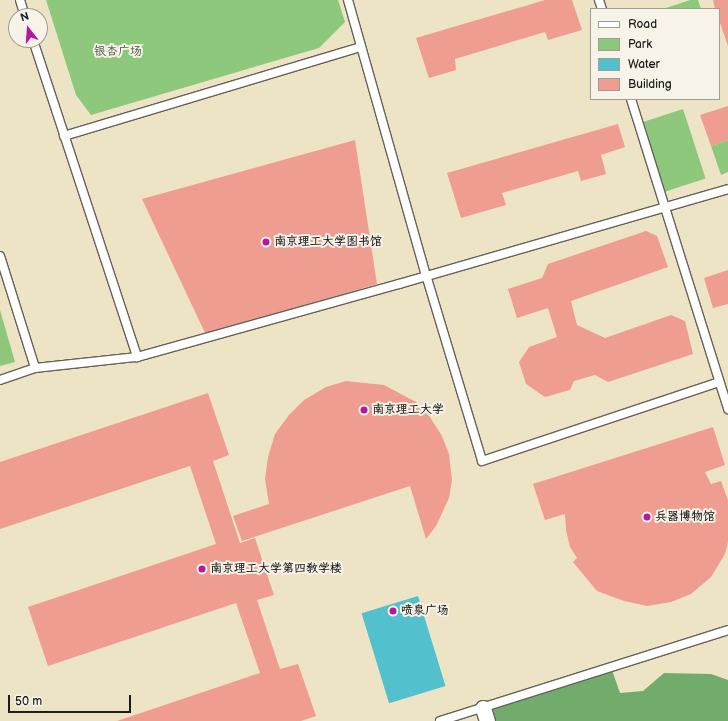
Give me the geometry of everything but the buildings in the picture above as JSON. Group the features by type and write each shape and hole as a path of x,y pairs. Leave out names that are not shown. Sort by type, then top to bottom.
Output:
{"lane":[{"path":"348,0 426,275 482,461 720,382"},
{"path":"64,136 361,47"},
{"path":"36,48 137,357"},
{"path":"631,100 728,409"},
{"path":"0,380 35,368 137,357 728,189"},
{"path":"0,256 35,368"},
{"path":"440,721 485,715 728,630"}],"green space":[{"name":"银杏广场","path":"46,0 338,0 345,22 319,48 91,115 76,95"},
{"path":"690,0 698,0 701,8 666,8"},
{"path":"683,109 706,178 662,193 639,123"},
{"path":"728,140 728,172 721,175 711,146"},
{"path":"0,310 15,362 0,366"},
{"path":"611,667 620,693 643,691 664,673 711,674 728,680 728,721 487,721 483,708"}],"water":[{"path":"418,596 445,686 389,703 362,613"}],"place":[{"name":"南京理工大学图书馆","path":"266,242"},
{"name":"南京理工大学","path":"364,410"},
{"name":"兵器博物馆","path":"647,517"},
{"name":"南京理工大学第四教学楼","path":"202,569"},
{"name":"喷泉广场","path":"393,611"}]}
